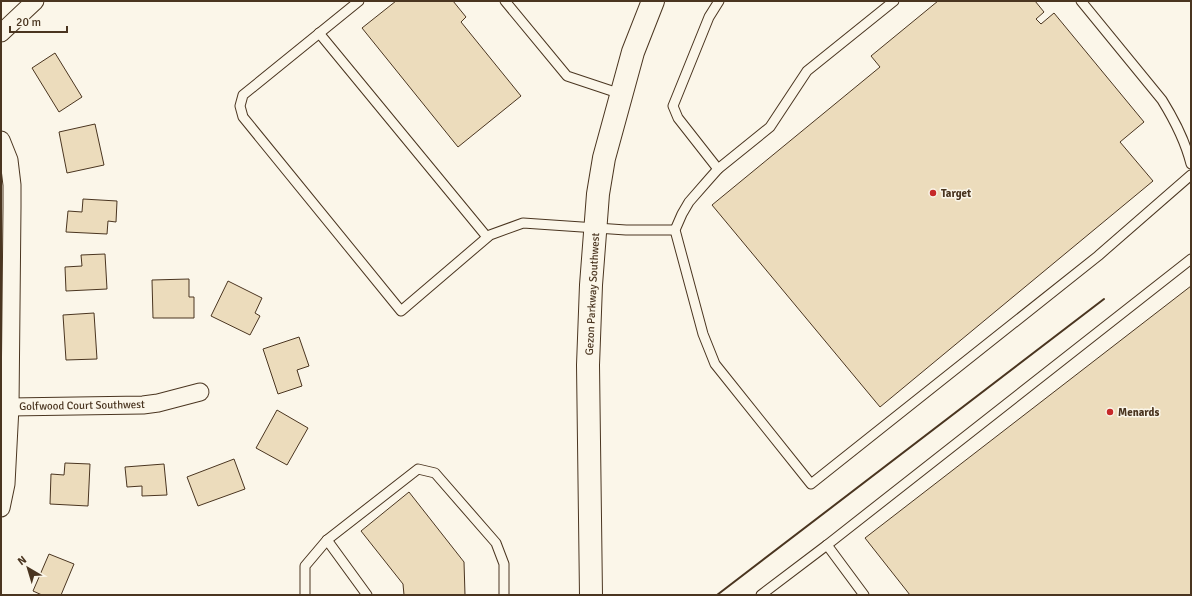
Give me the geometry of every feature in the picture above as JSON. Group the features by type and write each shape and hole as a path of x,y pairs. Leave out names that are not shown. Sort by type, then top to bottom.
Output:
{"main road":[{"name":"Gezon Parkway Southwest","path":"591,595 588,365 595,228 604,158 633,52 653,1"}],"street":[{"path":"1,33 35,1"},
{"path":"1,140 9,160 12,185 10,407 6,484 1,508"},
{"name":"Golfwood Court Southwest","path":"10,407 143,405 158,403 200,392"}],"lane":[{"path":"359,1 243,95 240,106 243,117 401,311 487,237 523,222 626,230 675,230"},
{"path":"505,1 567,76 621,94"},
{"path":"718,169 678,118 674,106 709,17 719,1"},
{"path":"894,1 807,71 770,127 718,169 689,202 675,230 703,334 715,364 811,484 1098,256 1191,175"},
{"path":"1081,1 1162,100 1184,140 1191,164"},
{"path":"319,34 487,237"},
{"path":"761,595 827,545 1191,259"},
{"path":"305,595 305,566 327,540 418,469 435,473 496,543 504,564 504,595"},
{"path":"327,540 367,595"},
{"path":"827,545 864,595"}],"building":[{"path":"396,1 453,1 466,17 461,22 521,96 458,147 362,28"},
{"name":"Target","path":"938,1 1035,1 1044,12 1036,19 1041,24 1054,13 1144,122 1120,142 1153,181 880,407 712,205 880,67 871,56"},
{"path":"55,53 82,97 59,112 32,68"},
{"path":"95,124 104,165 67,173 59,132"},
{"path":"83,199 117,201 116,222 108,221 107,234 66,232 68,211 82,212"},
{"path":"105,254 107,289 66,291 65,267 82,266 81,255"},
{"path":"189,279 189,297 194,297 194,318 153,318 152,280"},
{"path":"228,281 262,298 255,313 260,316 250,335 211,316"},
{"name":"Menards","path":"1191,286 1191,595 910,595 865,538"},
{"path":"94,313 97,359 66,360 63,315"},
{"path":"299,337 309,366 297,370 302,386 278,394 263,349"},
{"path":"277,410 308,428 287,465 256,448"},
{"path":"234,459 245,489 198,506 187,477"},
{"path":"65,463 90,464 88,506 50,504 51,474 64,475"},
{"path":"164,464 167,495 142,496 142,486 127,487 125,467"},
{"path":"409,492 464,562 465,595 404,595 403,584 361,531"},
{"path":"49,554 74,564 61,595 42,595 33,591"}],"wall":[{"path":"717,595 1104,299"}],"place":[{"name":"Target","path":"933,193"},
{"name":"Menards","path":"1110,412"}]}
